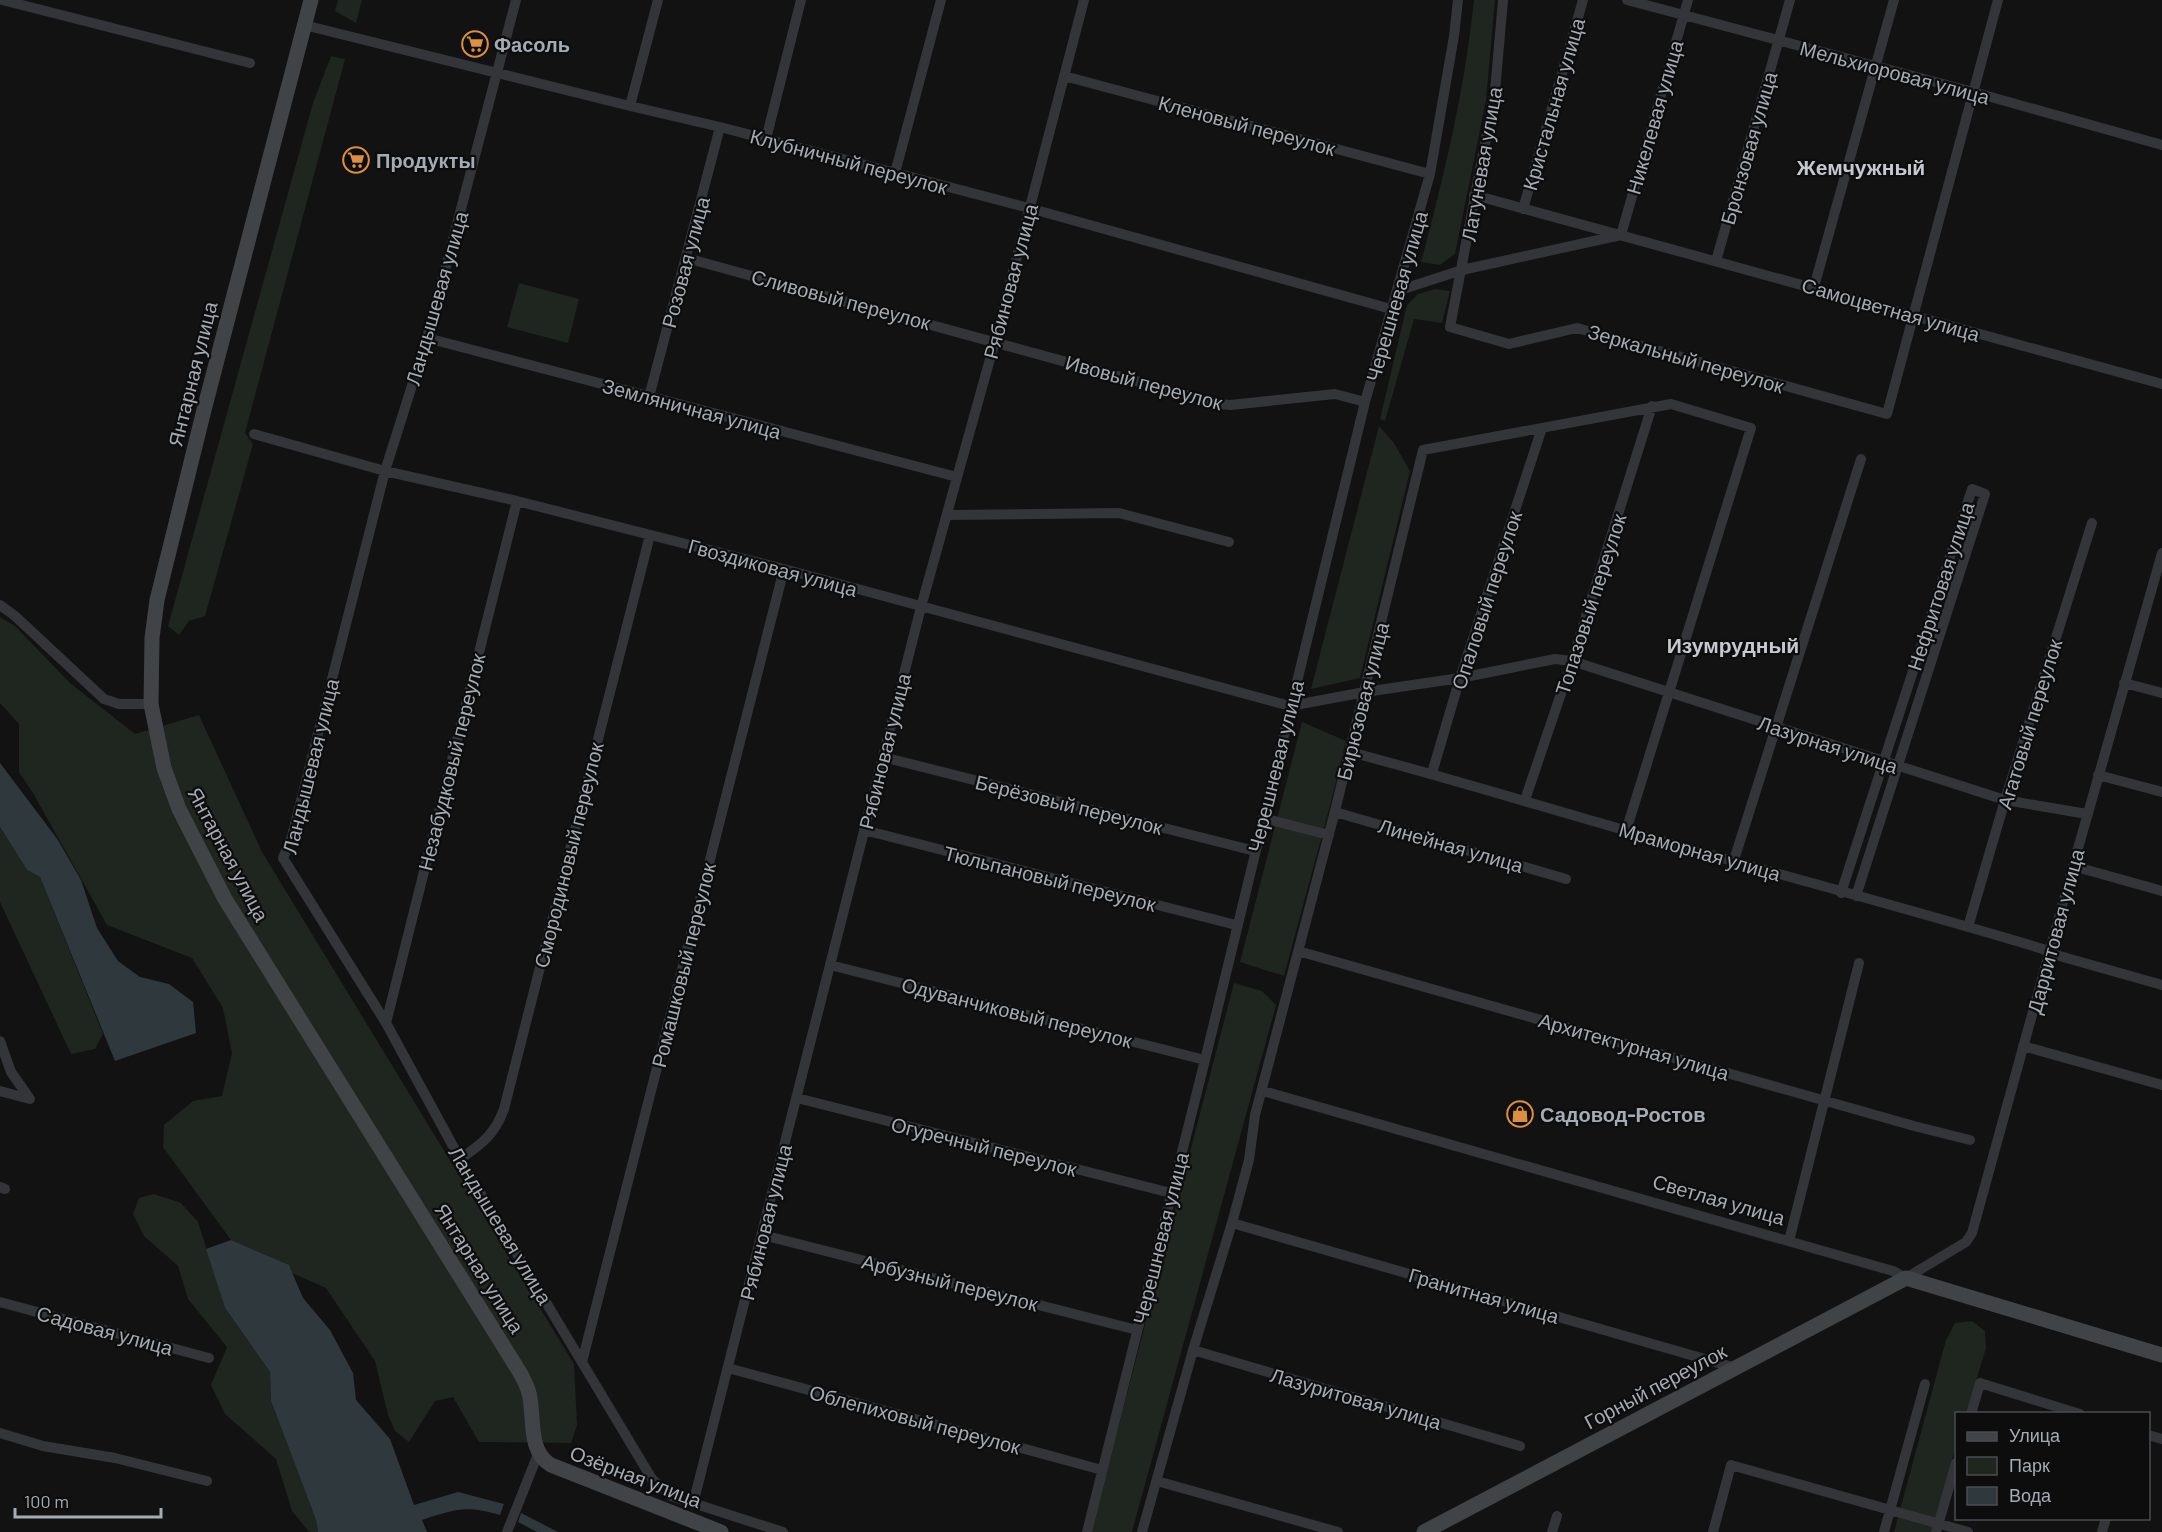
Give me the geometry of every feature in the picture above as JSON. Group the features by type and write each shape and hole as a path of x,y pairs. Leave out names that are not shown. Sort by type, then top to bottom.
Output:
{"street":[{"path":"2,0 250,63"},
{"name":"Янтарная улица","path":"311,0 158,600 152,638 151,704 164,768 179,809 225,899 519,1371 530,1395 538,1454"},
{"name":"Ландышевая улица","path":"516,0 427,338 385,471 292,836 283,858 386,1023 460,1159 652,1479 671,1496 783,1532"},
{"path":"630,106 658,0"},
{"path":"766,139 801,0"},
{"path":"895,173 941,0"},
{"name":"Рябиновая улица","path":"693,1504 921,607 995,341 1084,0"},
{"name":"Черешневая улица","path":"1087,1532 1205,1060 1365,402 1431,174 1454,36 1457,0"},
{"name":"Латуневая улица","path":"1450,327 1495,91 1503,0"},
{"name":"Кристальная улица","path":"1523,209 1583,0"},
{"name":"Мельхиоровая улица","path":"1627,0 2162,145"},
{"name":"Никелевая улица","path":"1621,235 1688,0"},
{"name":"Бронзовая улица","path":"1716,261 1790,0"},
{"path":"1814,287 1894,0"},
{"path":"1913,316 1998,0"},
{"name":"Клубничный переулок","path":"304,25 766,139 1029,208 1391,309"},
{"name":"Кленовый переулок","path":"1064,76 1431,174"},
{"name":"Розовая улица","path":"650,397 720,127"},
{"name":"Самоцветная улица","path":"1474,195 2162,384"},
{"name":"Самоцветная улица","path":"1397,291 1462,270 1621,235"},
{"name":"Сливовый переулок","path":"686,258 995,341"},
{"name":"Зеркальный переулок","path":"1450,327 1509,344 1577,327 1887,414 1913,316"},
{"name":"Земляничная улица","path":"427,338 957,477"},
{"name":"Ивовый переулок","path":"995,341 1220,404 1230,405 1335,394 1365,402"},
{"path":"1542,428 1671,404 1751,428 1626,831"},
{"name":"Топазовый переулок","path":"1525,800 1572,661 1652,406"},
{"name":"Бирюзовая улица","path":"1142,1532 1192,1350 1232,1223 1248,1160 1255,1115 1335,812 1423,450 1542,428"},
{"name":"Опаловый переулок","path":"1432,773 1460,678 1542,428"},
{"name":"Гвоздиковая улица","path":"254,434 385,471 517,501 784,569 1290,706"},
{"path":"1734,860 1774,726 1861,459"},
{"name":"Нефритовая улица","path":"1841,893 1972,489 1985,494 1856,896"},
{"name":"Незабудковый переулок","path":"386,1023 517,501"},
{"path":"948,515 1119,513 1229,542"},
{"name":"Агатовый переулок","path":"1968,927 2005,800 2092,523"},
{"name":"Смородиновый переулок","path":"460,1159 481,1145 498,1126 504,1109 650,535"},
{"name":"Дарритовая улица","path":"1906,1278 1966,1242 1972,1233 2124,683 2157,593 2162,553"},
{"name":"Ромашковый переулок","path":"582,1362 784,569"},
{"path":"0,606 15,616 104,699 119,704 151,704"},
{"name":"Лазурная улица","path":"1290,706 1460,678 1555,659 1572,661 2005,800 2087,814"},
{"path":"2124,683 2162,693"},
{"name":"Мраморная улица","path":"1350,752 1432,773 2162,985"},
{"name":"Берёзовый переулок","path":"883,757 1255,851"},
{"path":"2098,775 2162,792"},
{"name":"Линейная улица","path":"1335,812 1566,879"},
{"path":"1263,818 1329,835"},
{"name":"Тюльпановый переулок","path":"864,830 1236,925"},
{"path":"2073,866 2162,891"},
{"name":"Архитектурная улица","path":"1298,951 1970,1140"},
{"path":"1789,1241 1859,963"},
{"name":"Одуванчиковый переулок","path":"830,965 1205,1060"},
{"path":"0,1041 11,1072 30,1099 0,1091"},
{"path":"2023,1046 2162,1086"},
{"name":"Светлая улица","path":"1263,1091 1893,1271 1906,1278 2162,1355"},
{"name":"Огуречный переулок","path":"797,1098 1171,1193"},
{"name":"Гранитная улица","path":"1232,1223 1736,1368"},
{"name":"Арбузный переулок","path":"763,1235 1137,1330"},
{"name":"Горный переулок","path":"1424,1532 1906,1278"},
{"name":"Садовая улица","path":"0,1302 209,1358"},
{"name":"Лазуритовая улица","path":"1192,1350 1520,1446"},
{"name":"Облепиховый переулок","path":"728,1368 1102,1470"},
{"path":"1971,1412 1980,1383 2077,1412"},
{"path":"1884,1532 1925,1384"},
{"path":"0,1433 43,1446 115,1458 207,1481"},
{"path":"507,1530 538,1454"},
{"name":"Озёрная улица","path":"538,1454 551,1465 721,1532"},
{"path":"1713,1532 1731,1466 1890,1510 1937,1528 1968,1532"},
{"path":"1937,1528 1955,1466"},
{"path":"1157,1481 1338,1532"},
{"path":"1552,1532 1557,1516"}],"green space":[{"path":"338,0 362,0 356,23 335,11"},
{"path":"1474,0 1495,0 1486,100 1455,254 1440,265 1421,262 1453,132"},
{"path":"331,56 345,59 245,433 253,444 205,616 189,621 179,635 168,626 313,103"},
{"path":"519,283 579,299 568,343 507,327"},
{"path":"1435,289 1450,291 1442,323 1414,319 1385,421 1380,419 1407,305 1418,294"},
{"path":"1379,426 1394,443 1410,471 1360,678 1311,689"},
{"path":"0,617 15,626 70,683 135,734 199,715 262,852 574,1364 577,1425 571,1443 479,1442 453,1397 435,1401 409,1442 395,1431 388,1415 375,1361 326,1288 292,1273 288,1265 231,1240 163,1147 164,1125 193,1101 222,1096 232,1053 223,1008 192,958 107,925 19,772 19,724 0,703"},
{"path":"1302,722 1346,741 1284,976 1240,962"},
{"path":"0,827 27,870 40,877 103,1034 95,1049 71,1054 0,902"},
{"path":"1234,983 1262,991 1276,1005 1132,1532 1091,1532"},
{"path":"154,1194 181,1203 198,1222 225,1308 270,1372 271,1401 316,1520 318,1532 309,1532 292,1511 276,1459 225,1414 211,1385 227,1347 188,1299 178,1266 144,1236 133,1214 139,1198"},
{"path":"1972,1321 1985,1331 1986,1348 1966,1412 1955,1412 1955,1449 1931,1532 1894,1532 1946,1340 1955,1323"}],"water":[{"path":"0,763 58,840 81,880 97,928 118,961 140,977 169,984 193,1002 196,1033 115,1061 40,877 27,870 0,827"},
{"path":"231,1240 289,1265 303,1298 330,1330 353,1373 356,1400 390,1439 414,1505 458,1492 504,1504 500,1515 469,1509 452,1511 422,1520 427,1532 318,1532 316,1520 271,1401 270,1372 225,1308 206,1249"},
{"path":"521,1513 558,1532 537,1532 518,1522"}],"place":[{"name":"Фасоль","path":"475,44"},
{"name":"Продукты","path":"356,160"},
{"name":"Садовод-Ростов","path":"1520,1114"}],"district":[{"name":"Жемчужный","path":"1861,166"},
{"name":"Изумрудный","path":"1733,644"}]}
